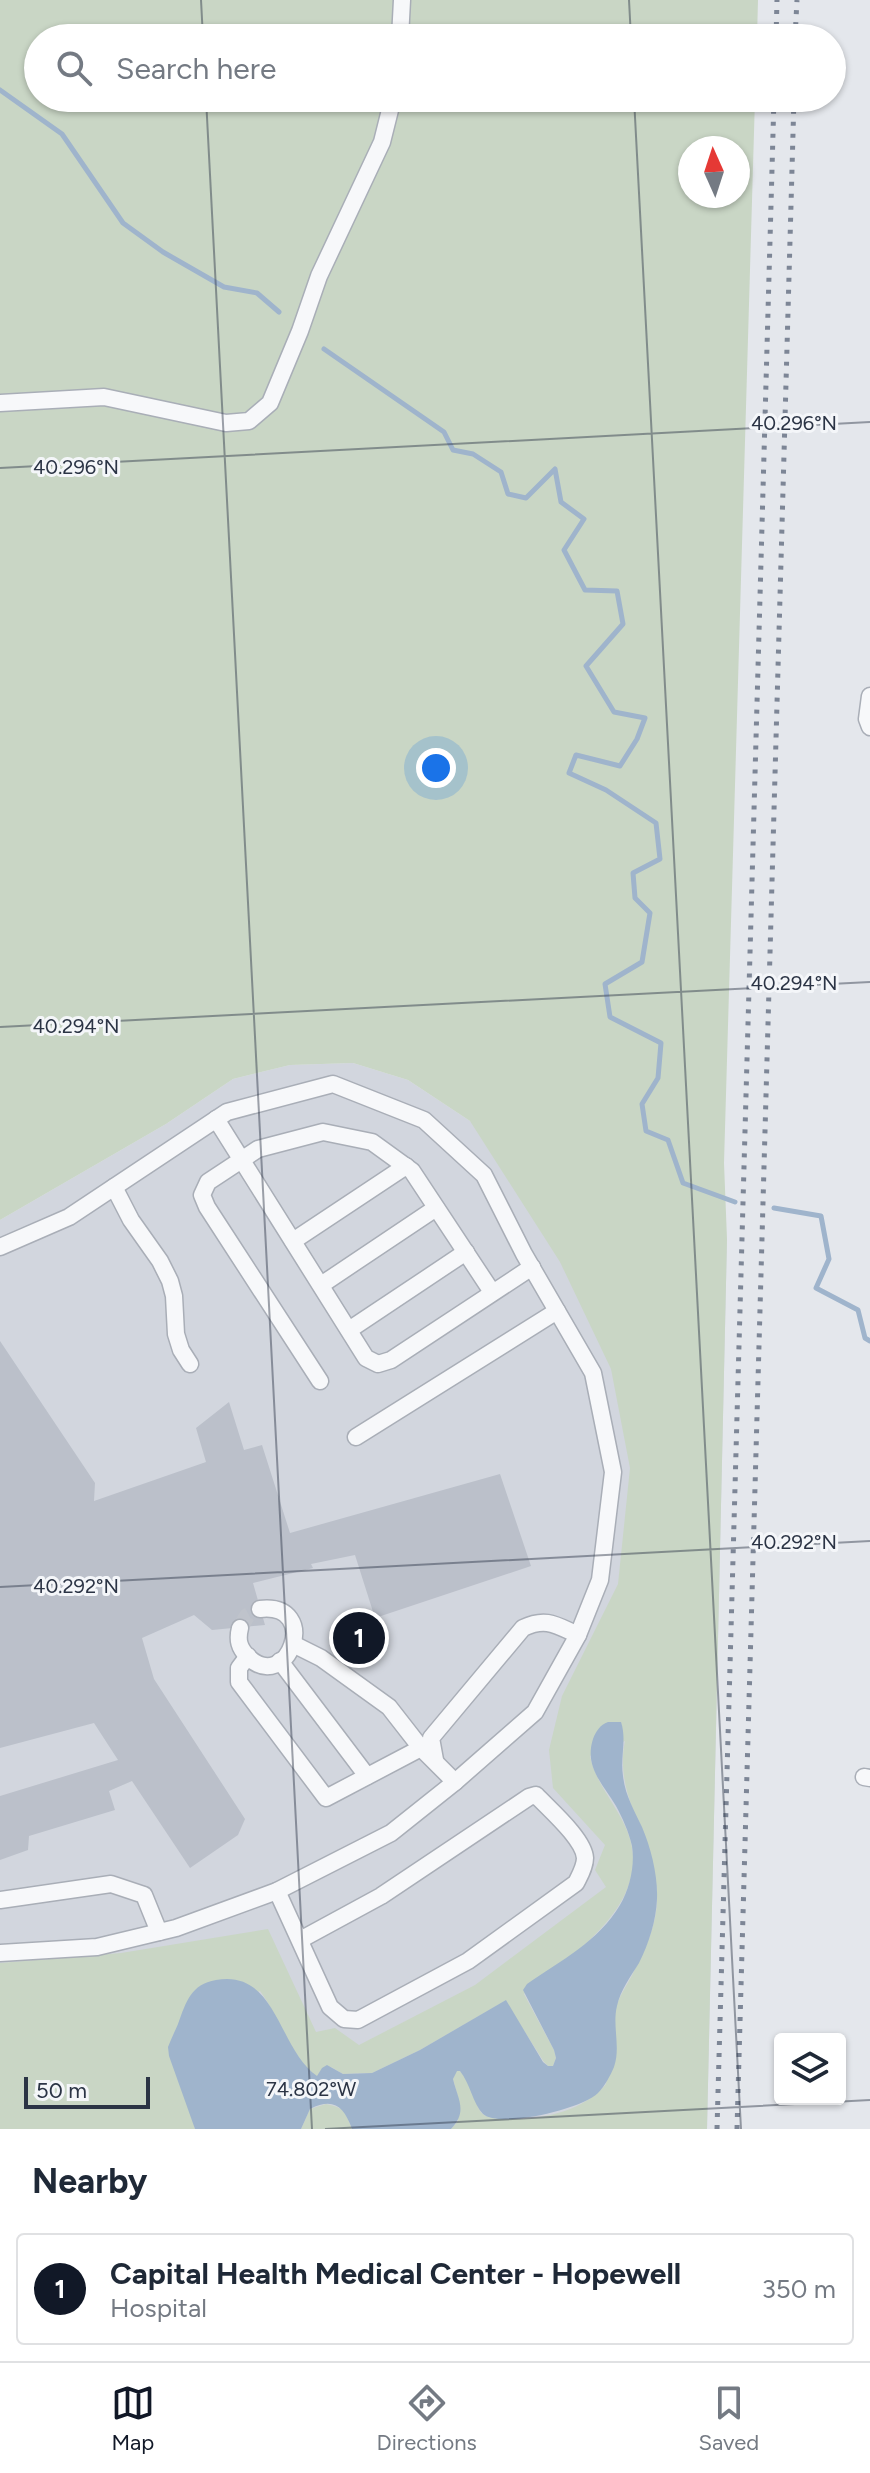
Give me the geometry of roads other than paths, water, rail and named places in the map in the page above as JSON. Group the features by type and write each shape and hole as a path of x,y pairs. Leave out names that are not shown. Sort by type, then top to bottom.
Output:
{"street":[{"path":"401,24 402,0"},
{"path":"0,403 104,397 226,423 249,421 270,403 319,276 371,169 390,112"},
{"path":"870,696 867,719 870,727"},
{"path":"0,1247 69,1217 227,1112 333,1084 424,1120 484,1175 593,1373 613,1472 600,1580 578,1635 535,1712 391,1833 277,1891 159,1932 97,1947 0,1953"},
{"path":"216,1119 366,1358 378,1364 391,1360 532,1267"},
{"path":"320,1381 202,1195 208,1182 258,1149 323,1132 372,1142 412,1171 492,1292"},
{"path":"293,1241 406,1166"},
{"path":"114,1187 170,1281 176,1334 190,1364"},
{"path":"321,1285 436,1208"},
{"path":"349,1330 466,1252"},
{"path":"356,1437 557,1311"},
{"path":"240,1628 238,1641 241,1650 254,1663 272,1665 286,1658 295,1636 289,1618 273,1609 260,1609"},
{"path":"435,1760 431,1738 523,1628 535,1622 551,1622 578,1635"},
{"path":"293,1644 321,1658 389,1707 421,1748 455,1782"},
{"path":"248,1656 239,1668 239,1682 326,1798 421,1748"},
{"path":"280,1661 367,1776"},
{"path":"277,1891 330,2007 344,2019 358,2020 468,1961 576,1883 584,1866 585,1854 580,1843 536,1795 529,1797 381,1896 300,1940"},
{"path":"0,1900 111,1884 144,1895 159,1932"}],"water":[{"path":"608,1722 621,1722 624,1783 651,1853 657,1899 654,1924 646,1948 617,2006 614,2067 598,2093 559,2111 523,2118 492,2118 480,2110 463,2076 457,2071 453,2079 460,2111 451,2129 352,2129 342,2110 326,2104 310,2109 301,2129 195,2129 168,2047 191,1995 201,1985 216,1980 236,1980 252,1987 264,1998 293,2048 317,2076 327,2065 343,2074 372,2073 420,2050 506,2000 543,2062 553,2066 556,2058 554,2050 523,1990 527,1984 578,1949 611,1918 624,1898 632,1869 633,1853 627,1830 596,1775 591,1758 594,1736"}],"waterway":[{"path":"0,90 24,107"},
{"path":"31,112 62,134 123,223 163,252 224,287 257,293 279,312"},
{"path":"324,349 444,432 453,450 473,454 501,472 508,494 526,498 555,469 561,502 584,519 564,550 585,590 617,591 623,624 586,666 614,712 645,718 637,739 620,766 576,755 569,773 606,790 656,823 660,859 633,873 635,898 650,913 642,962 605,984 610,1017 661,1043 658,1078 642,1104 646,1131 668,1140 683,1183 735,1202"},
{"path":"774,1208 821,1216 829,1259 816,1288 858,1310 865,1338 870,1341"}],"tunnel":[{"path":"240,1628 247,1616 260,1609"}],"railway":[{"path":"776,24 777,0"},
{"path":"796,24 797,0"},
{"path":"717,2129 774,112"},
{"path":"737,2129 794,112"}],"place":[{"name":"Capital Health Medical Center - Hopewell","path":"359,1638"}]}
